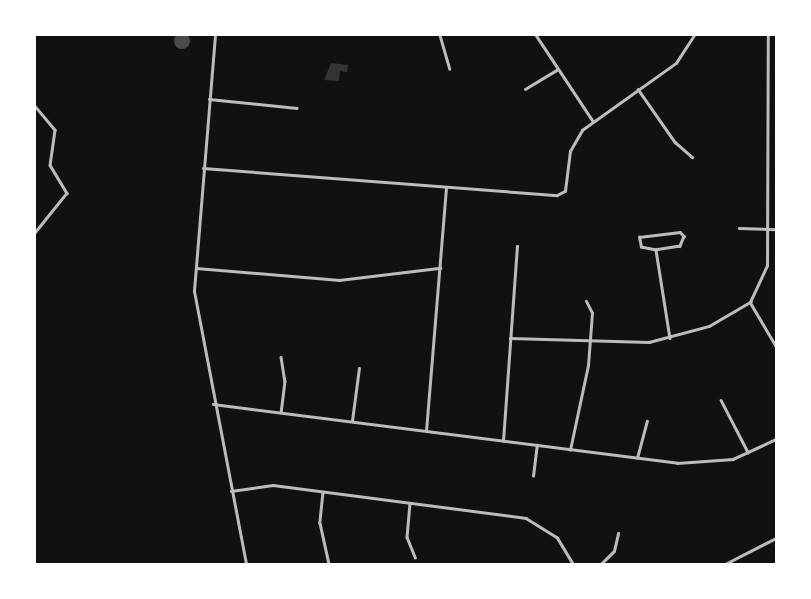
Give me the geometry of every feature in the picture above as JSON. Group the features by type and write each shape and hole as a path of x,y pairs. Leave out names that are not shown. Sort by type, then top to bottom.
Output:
{"street":[{"path":"215,35 194,291 213,404 246,564"},
{"path":"440,35 450,69"},
{"path":"536,35 557,70 593,121"},
{"path":"203,168 552,195 565,190 570,151 593,121 680,59 694,35"},
{"path":"510,338 589,343 670,338 730,317 750,302 766,266 768,229 768,35"},
{"path":"525,89 557,70"},
{"path":"638,89 675,142 692,157"},
{"path":"209,99 297,108"},
{"path":"35,106 55,130 50,166 67,193 35,233"},
{"path":"426,431 446,188"},
{"path":"739,228 776,229"},
{"path":"680,232 684,236 680,246 656,250 640,247 638,237 680,232"},
{"path":"503,441 517,248"},
{"path":"656,250 670,338"},
{"path":"195,268 339,280 440,268"},
{"path":"570,450 589,343 592,313 586,301"},
{"path":"750,302 776,346"},
{"path":"281,357 285,381 281,412"},
{"path":"352,421 359,368"},
{"path":"721,400 748,452"},
{"path":"213,404 570,450 637,458 707,463 748,452 776,438"},
{"path":"637,458 647,421"},
{"path":"533,476 537,445"},
{"path":"231,491 268,485 323,491 537,522 557,537 573,564"},
{"path":"323,491 320,517 329,564"},
{"path":"410,503 407,537 415,557"},
{"path":"601,564 614,551 618,533"},
{"path":"726,564 776,538"}],"shaded area":[{"path":"331,63 348,65 347,72 340,71 339,81 324,80"}],"building":[{"path":"179,33 185,33 190,38 188,47 179,49 174,44 174,38"}]}
